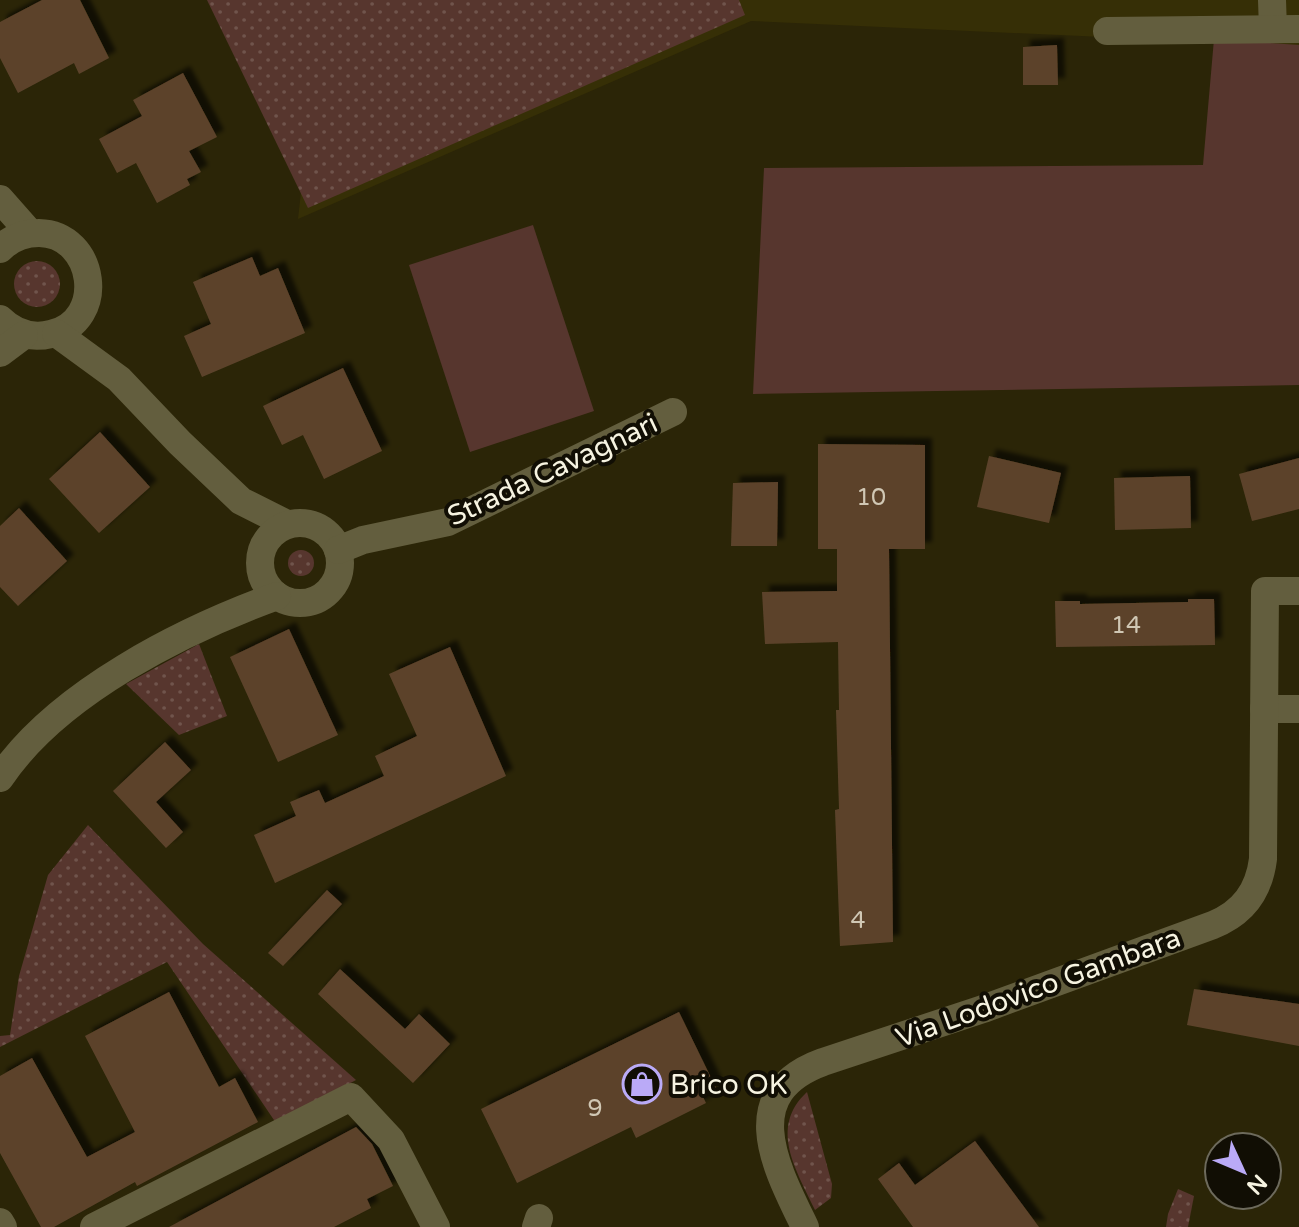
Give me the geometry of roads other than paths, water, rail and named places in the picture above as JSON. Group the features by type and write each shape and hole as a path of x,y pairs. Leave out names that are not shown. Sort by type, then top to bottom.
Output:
{"street":[{"path":"1107,31 1286,29 1272,0"},
{"path":"0,199 30,233"},
{"path":"0,249 16,237 30,233 46,233 62,238 80,255 90,278 89,295 76,320 56,333 40,337 12,327 0,353"},
{"path":"83,310 100,348 119,379"},
{"path":"56,333 119,379 180,443 244,503 287,524"},
{"name":"Strada Cavagnari","path":"338,550 363,540 448,522 673,412"},
{"path":"244,503 264,546"},
{"path":"287,524 313,524 333,540 338,550 338,576 323,596 301,603 289,602 277,596 263,580 260,557 264,546 269,536 287,524"},
{"name":"Via Lodovico Gambara","path":"805,1227 774,1159 770,1133 777,1100 800,1073 815,1065 983,1009 1223,921 1249,900 1259,881 1263,859 1265,591 1299,591"},
{"path":"0,778 13,758 58,715 151,650 277,596"},
{"path":"1264,709 1299,709"},
{"path":"94,1227 351,1097 391,1140 436,1227"},
{"path":"0,1222 3,1227"}],"place":[{"name":"Brico OK","path":"642,1084"}]}
